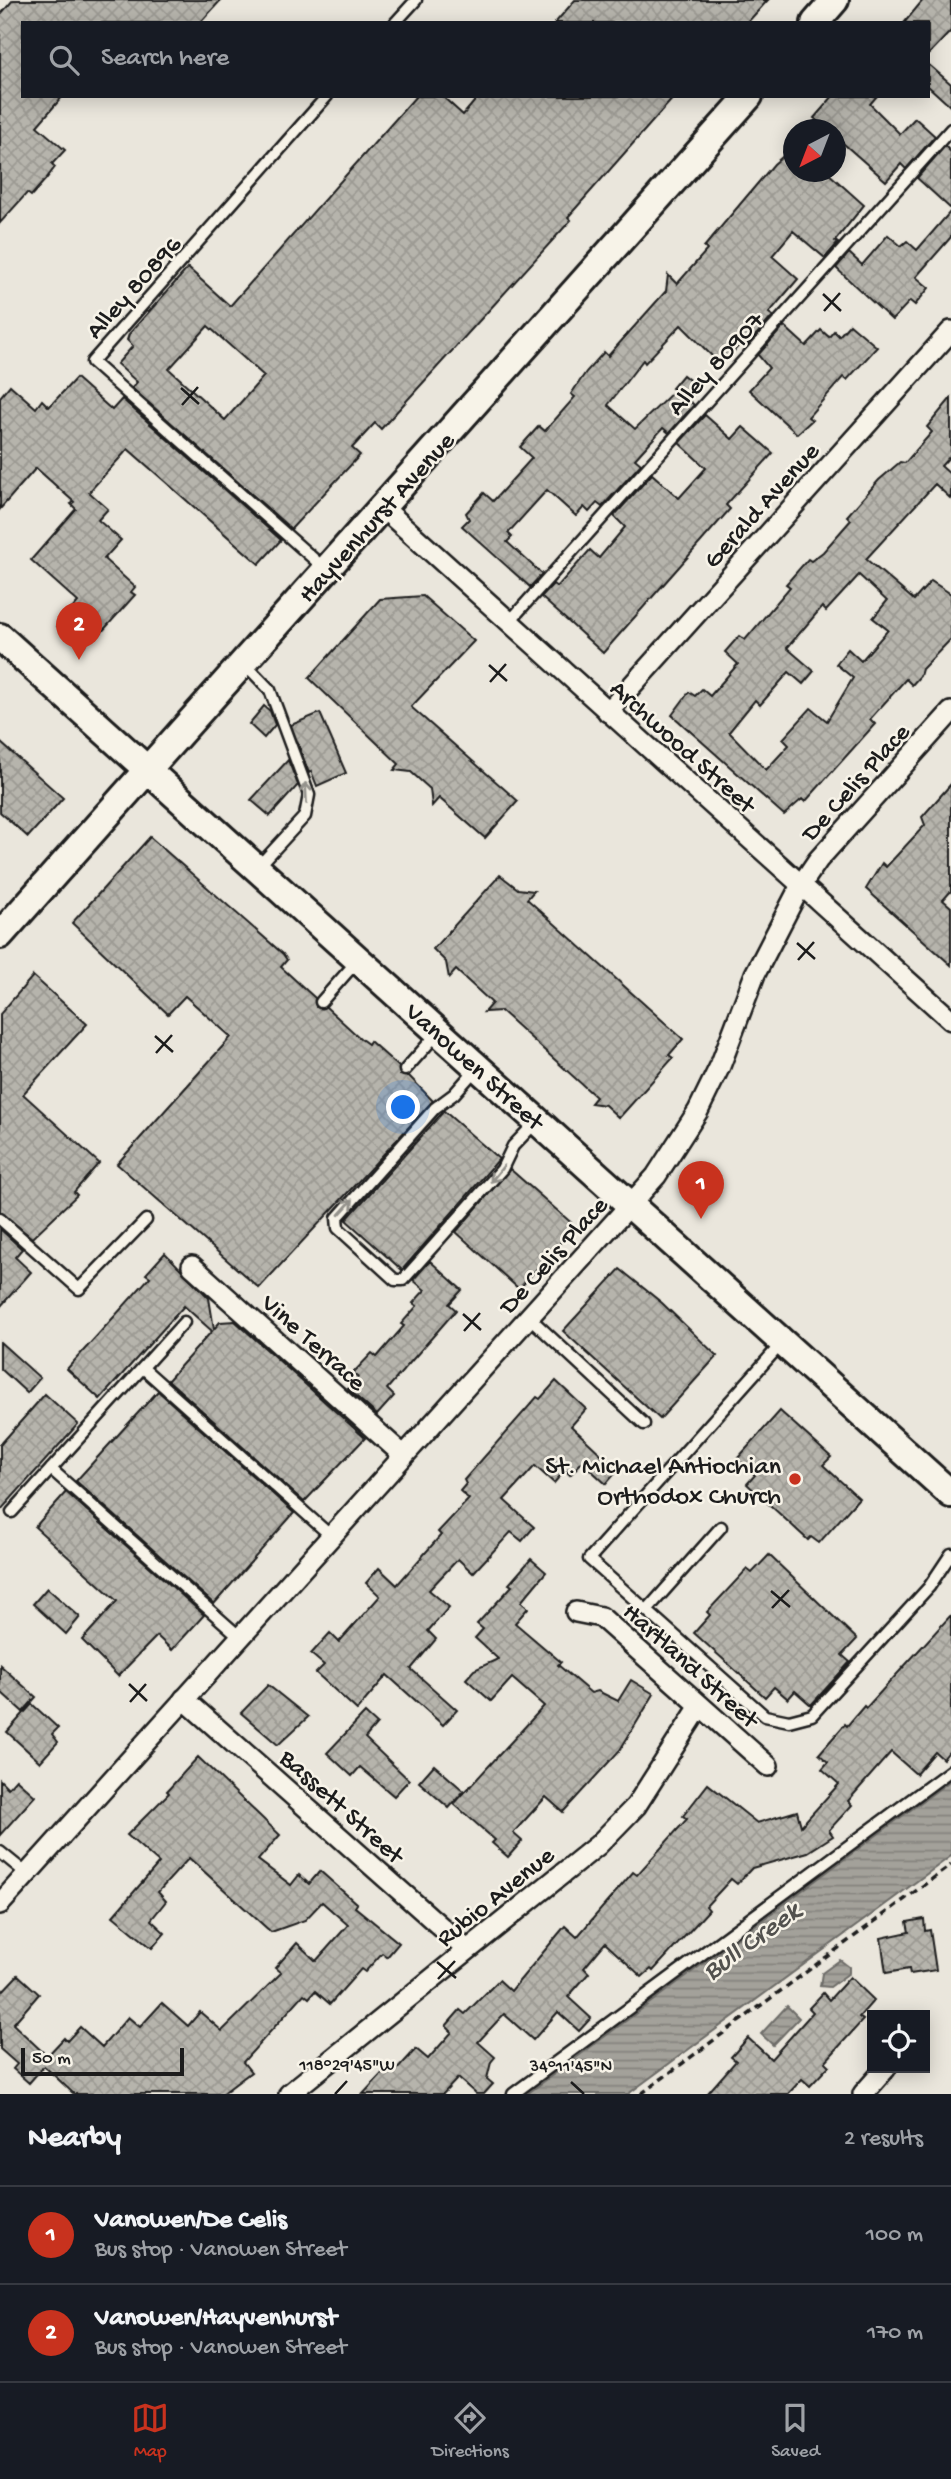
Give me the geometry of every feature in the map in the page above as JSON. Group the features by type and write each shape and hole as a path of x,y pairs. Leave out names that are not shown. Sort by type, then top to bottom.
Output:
{"main road":[{"path":"817,21 835,0"},
{"name":"Hayvenhurst Avenue","path":"0,935 748,98"},
{"name":"Vanowen Street","path":"0,637 360,958 951,1494"}],"street":[{"name":"Gerald Avenue","path":"608,712 951,331"},
{"name":"Archwood Street","path":"383,508 951,1020"},
{"name":"De Celis Place","path":"0,1904 656,1176 698,1111 720,1066 755,974 801,886 818,860 951,712"},
{"name":"Vine Terrace","path":"192,1266 404,1455"},
{"name":"Hartland Street","path":"576,1612 601,1617 768,1766"},
{"name":"Bassett Street","path":"184,1699 467,1950"},
{"name":"Rubio Avenue","path":"289,2094 598,1845 636,1806 700,1706"},
{"path":"863,2094 882,2073"}],"lane":[{"path":"397,21 415,0"},
{"name":"Alley 80896","path":"325,98 92,362 327,570"},
{"name":"Alley 80907","path":"509,622 951,130"},
{"path":"244,663 270,690 309,795 305,816 258,867"},
{"path":"321,1002 360,958"},
{"path":"405,1070 440,1031"},
{"path":"478,1067 454,1094 435,1108 337,1218 338,1228 395,1280 403,1280 502,1169 513,1146 537,1120"},
{"path":"0,1219 79,1289 146,1220"},
{"path":"530,1318 645,1424"},
{"path":"12,1512 184,1322"},
{"path":"784,1342 589,1559 765,1716 789,1721 812,1715 929,1587 951,1554"},
{"path":"143,1368 331,1536"},
{"path":"51,1469 240,1637"},
{"path":"647,1610 721,1527"},
{"path":"513,2094 951,1770"},
{"path":"0,1852 27,1874"}],"path":[{"path":"641,2094 951,1864"}],"water":[{"name":"Bull Creek","path":"951,1780 951,1856 628,2094 527,2094"},
{"path":"840,1960 849,1967 849,1973 830,1987 820,1986 822,1973"},
{"path":"787,2006 799,2018 773,2045 761,2034"}],"building":[{"path":"13,0 221,0 202,21 21,21 21,98 61,98 37,126 65,150 52,164 55,167 31,196 27,193 0,223 0,15"},
{"path":"575,0 768,0 749,21 557,21"},
{"path":"923,0 951,0 951,31 930,53 930,21 906,21"},
{"path":"930,66 951,84 951,107 930,88"},
{"path":"414,98 444,98 463,115 477,98 673,98 568,217 571,220 381,429 375,423 352,448 360,455 291,529 132,388 137,382 117,364 133,346 127,340 129,334 188,268 230,306","holes":["208,326 264,376 225,420 169,369"]},
{"path":"831,98 875,98 870,104 900,134 915,118 935,136 906,169 901,164 886,181 846,146 846,119 815,119"},
{"path":"945,146 951,152 951,209 917,178"},
{"path":"783,156 783,182 838,182 864,205 825,258 793,231 772,256 798,279 769,313 773,316 747,345 743,341 721,365 681,325 645,363 643,360 608,405 635,429 675,390 672,388 683,375 699,388 689,400 694,405 669,433 663,428 635,459 641,464 602,507 597,503 589,512 584,507 576,516 547,490 508,533 512,537 507,542 542,574 530,587 462,526 469,519 466,513 484,493 493,501 532,458 520,447 539,426 545,431 575,397 571,394 586,372 604,352 608,356 666,291 668,275 677,284 707,250 704,247"},
{"path":"951,211 951,237 916,277 929,288 915,305 910,301 892,320 836,268 849,253 862,265 888,235 901,246 907,241 917,250"},
{"path":"850,324 877,347 847,380 843,377 808,417 812,420 797,434 749,390 769,368 758,355 784,326 806,346 821,330 829,337 834,331 839,336"},
{"path":"76,378 112,410 122,399 281,540 259,564 128,449 89,492 108,509 98,520 121,540 104,559 135,587 131,592 135,595 99,635 96,632 82,648 57,626 78,602 31,560 76,509 71,504 74,502 36,468 0,509 0,397 10,385 36,408 42,400 49,407"},
{"path":"951,398 951,455 941,466 951,475 951,499 935,484 866,559 914,600 931,581 951,594 951,639 922,669 912,685 906,679 870,719 875,724 805,802 802,799 784,815 672,715 689,692 695,696 702,689 710,696 738,664 725,652 739,636 745,640 790,587 786,584 808,559 811,561 823,552 851,520 847,516 879,480 900,462 905,463 932,432 927,427","holes":["859,575 887,601 873,618 888,630 861,661 848,649 836,664 853,678 827,721 811,708 783,739 789,745 766,770 729,732 755,700 760,705 789,672 803,684 814,671 787,648 822,607 826,611"]},
{"path":"705,415 732,439 743,427 773,453 726,505 730,509 603,653 541,597 553,584 557,587 590,550 599,558 625,527 614,516 652,474 679,498 706,468 679,443"},
{"path":"423,596 474,641 411,707 518,801 485,838 439,798 432,806 430,789 411,772 394,770 399,764 309,678 380,599"},
{"path":"264,706 270,711 275,725 264,738 249,724"},
{"path":"320,713 346,773 317,786 311,771 309,773 291,725"},
{"path":"0,742 63,798 28,837 0,812"},
{"path":"288,760 298,785 270,816 251,800"},
{"path":"951,784 951,891 943,900 951,907 951,965 866,889 882,863 886,867 925,825 922,817"},
{"path":"150,837 283,954 287,960 281,967 315,998 316,1007 326,1007 361,1039 368,1044 370,1041 399,1067 400,1075 409,1076 433,1101 259,1288 117,1164 231,1037 185,996 168,1014 72,923"},
{"path":"500,875 518,889 534,891 527,899 683,1039 669,1055 673,1058 619,1118 605,1105 591,1103 596,1097 501,1011 484,1012 492,1003 456,970 449,978 446,962 433,949"},
{"path":"33,976 87,1024 23,1094 99,1163 74,1192 77,1195 32,1238 0,1212 0,1014"},
{"path":"444,1111 499,1159 402,1270 346,1220"},
{"path":"510,1169 575,1226 519,1289 456,1232"},
{"path":"0,1229 22,1249 15,1257 31,1272 0,1307"},
{"path":"165,1253 209,1298 214,1329 220,1322 235,1321 365,1438 304,1502 168,1380 212,1331 184,1306 100,1399 67,1369 150,1277 146,1274"},
{"path":"430,1261 462,1290 449,1304 456,1310 387,1389 394,1396 377,1415 348,1389 358,1377 353,1373 372,1353 377,1357 404,1326 401,1324 417,1306 413,1303 425,1290 413,1280"},
{"path":"620,1269 662,1303 717,1356 660,1419 563,1331"},
{"path":"0,1342 40,1378 27,1393 0,1368"},
{"path":"556,1381 586,1409 571,1426 618,1470 606,1484 582,1462 570,1475 565,1470 554,1483 535,1466 504,1500 534,1527 522,1541 511,1532 473,1573 458,1559 429,1590 449,1607 428,1631 436,1639 411,1669 457,1710 443,1725 387,1675 357,1710 316,1673 324,1665 311,1654 330,1633 339,1642 380,1596 366,1583 379,1568 397,1585 441,1535 438,1532 469,1499 460,1491 466,1484 464,1480 537,1397 540,1399"},
{"path":"158,1391 294,1513 214,1604 76,1481"},
{"path":"45,1394 78,1424 0,1511 0,1445"},
{"name":"St. Michael Antiochian Orthodox Church","path":"780,1411 831,1457 823,1465 859,1498 819,1543 811,1537 808,1540 747,1484 755,1475 737,1459"},
{"path":"66,1492 204,1615 172,1650 157,1636 118,1676 82,1640 117,1601 35,1527"},
{"path":"769,1555 857,1639 842,1655 850,1662 811,1705 795,1691 788,1699 774,1687 765,1697 694,1633 710,1615 707,1612 747,1569 752,1573"},
{"path":"531,1559 546,1572 521,1602 528,1608 515,1623 561,1662 558,1665 591,1693 598,1691 618,1701 631,1680 654,1694 620,1750 563,1812 546,1797 513,1833 522,1841 508,1857 492,1843 495,1840 454,1804 544,1706 512,1678 491,1701 466,1679 474,1670 498,1659 475,1638 483,1629 477,1624 512,1586 509,1584"},
{"path":"47,1588 80,1617 66,1634 33,1604"},
{"path":"951,1615 951,1749 943,1759 935,1752 916,1774 891,1752 848,1801 852,1805 829,1830 833,1836 808,1852 752,1868 737,1884 731,1879 706,1906 709,1910 653,1971 651,1969 642,1977 605,1943 584,1968 589,1973 568,1997 591,2018 579,2031 558,2012 533,2040 504,2014 478,2042 495,2057 487,2079 493,2084 484,2094 476,2094 458,2078 443,2094 363,2094 388,2067 394,2073 416,2049 428,2059 452,2032 446,2026 460,2010 465,2014 499,1980 511,1991 565,1926 577,1937 633,1872 637,1875 687,1819 683,1816 708,1784 757,1823 797,1811 801,1826 839,1784 822,1769 828,1762 819,1754 845,1724 847,1726 864,1706 866,1708"},
{"path":"0,1665 36,1697 23,1712 0,1691"},
{"path":"268,1685 308,1717 278,1745 241,1713"},
{"path":"32,1704 58,1728 52,1734 58,1742 40,1762 7,1732"},
{"path":"365,1713 377,1724 365,1738 409,1780 394,1796 360,1767 352,1776 327,1753"},
{"path":"198,1757 280,1835 258,1860 291,1885 299,1875 309,1884 320,1871 357,1904 355,1907 399,1943 387,1957 382,1953 365,1972 361,1969 330,2004 315,1991 309,1998 304,1994 243,2062 251,2072 222,2094 74,2094 44,2066 29,2083 13,2069 17,2064 0,2049 0,1994 18,1975 39,1994 13,2024 47,2056 64,2038 67,2041 80,2027 102,2047 128,2017 140,2027 162,2003 188,2026 200,2012 222,2031 281,1973 275,1968 297,1943 316,1961 348,1925 322,1902 305,1920 271,1932 189,1858 158,1892 166,1901 151,1920 165,1933 152,1948 113,1916 159,1863 127,1835 169,1793 167,1791"},
{"path":"434,1765 464,1791 449,1808 419,1782"},
{"path":"16,1779 35,1796 0,1835 0,1780 8,1788"},
{"path":"924,1919 925,1931 930,1930 936,1970 910,1974 909,1969 886,1973 881,1938 909,1932 907,1922"},
{"path":"850,1977 874,2000 859,2017 863,2020 825,2062 829,2066 810,2086 802,2079 788,2094 707,2094 736,2061 731,2057 748,2038 771,2059 813,2012 809,2008 823,1993 829,2000"}],"place":[{"name":"Vanowen/Hayvenhurst","path":"79,660"},
{"name":"Vanowen/De Celis","path":"701,1219"},
{"name":"St. Michael Antiochian Orthodox Church","path":"795,1479"}]}
